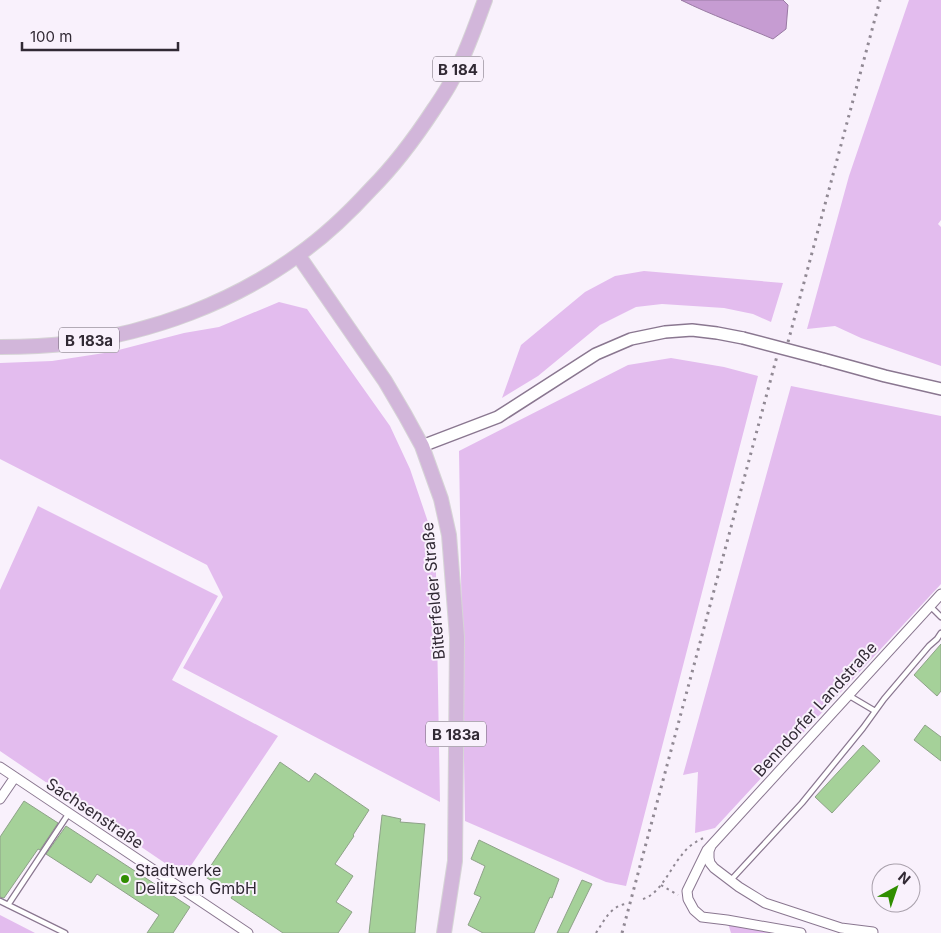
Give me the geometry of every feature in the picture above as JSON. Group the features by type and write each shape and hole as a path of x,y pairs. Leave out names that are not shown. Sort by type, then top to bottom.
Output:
{"main road":[{"name":"B 184","path":"298,255 364,197 394,165 418,133 452,82 469,44 485,0"},
{"name":"B 183a","path":"0,347 28,347 71,343 114,335 176,319 227,298 298,255"},
{"name":"Bitterfelder Straße","path":"298,255 385,381 422,446 441,499 449,534 457,637 455,861 444,933"},
{"path":"422,446 498,417 596,354 631,339 665,332 692,330 743,338 941,389"}],"street":[{"name":"Benndorfer Landstraße","path":"801,933 727,920 702,918 694,910 688,899 687,891 702,859 711,846 941,594"},
{"name":"Sachsenstraße","path":"0,767 248,933"},
{"path":"0,798 15,777"},
{"path":"711,846 709,851 710,863 714,868 765,903 841,928 873,932"}],"lane":[{"path":"930,606 941,617"},
{"path":"731,880 802,802 928,646 941,633"},
{"path":"848,695 875,711"},
{"path":"8,905 69,813"},
{"path":"0,901 65,933"}],"path":[{"path":"643,899 655,892 681,855 692,844 704,838 720,836"},
{"path":"660,885 676,895"},
{"path":"596,933 613,909 625,904"}],"shaded area":[{"path":"681,0 783,0 788,5 786,29 773,39"},
{"path":"909,0 941,0 941,220 938,224 941,227 941,366 861,338 835,326 807,329 849,176"},
{"path":"644,271 783,283 771,322 753,314 724,308 662,304 636,307 600,325 538,376 502,398 521,345 585,292 615,276"},
{"path":"279,302 307,309 390,426 410,469 429,525 436,573 440,802 183,668 223,597 207,565 0,459 0,363 52,361 111,352 184,333 219,327"},
{"path":"671,358 724,367 758,376 626,886 606,882 465,821 459,451 628,365"},
{"path":"791,386 941,416 941,584 715,828 695,833 698,772 683,775"},
{"path":"38,506 218,596 172,680 278,736 184,876 0,751 0,590"},
{"path":"0,915 35,933 0,933"},
{"path":"727,920 801,933 731,933"}],"building":[{"path":"941,644 941,691 937,696 914,675"},
{"path":"925,725 941,737 941,761 914,740"},
{"path":"863,745 880,761 832,813 815,797"},
{"path":"280,762 309,782 315,773 369,810 335,864 353,876 336,902 352,912 338,933 283,933 231,898 233,895 204,876"},
{"path":"24,801 58,823 4,898 0,897 0,837"},
{"path":"382,815 401,819 400,822 425,824 415,933 369,933"},
{"name":"Stadtwerke Delitzsch GmbH","path":"66,826 190,907 173,933 147,933 159,915 97,874 91,883 46,854"},
{"path":"479,840 559,879 552,898 550,897 534,933 483,933 468,925 481,897 474,894 485,866 471,859"},
{"path":"582,880 592,884 568,933 557,933"}],"railway":[{"path":"788,342 880,0"},
{"path":"622,933 777,356"}],"place":[{"name":"Stadtwerke Delitzsch GmbH","path":"125,879"}]}
